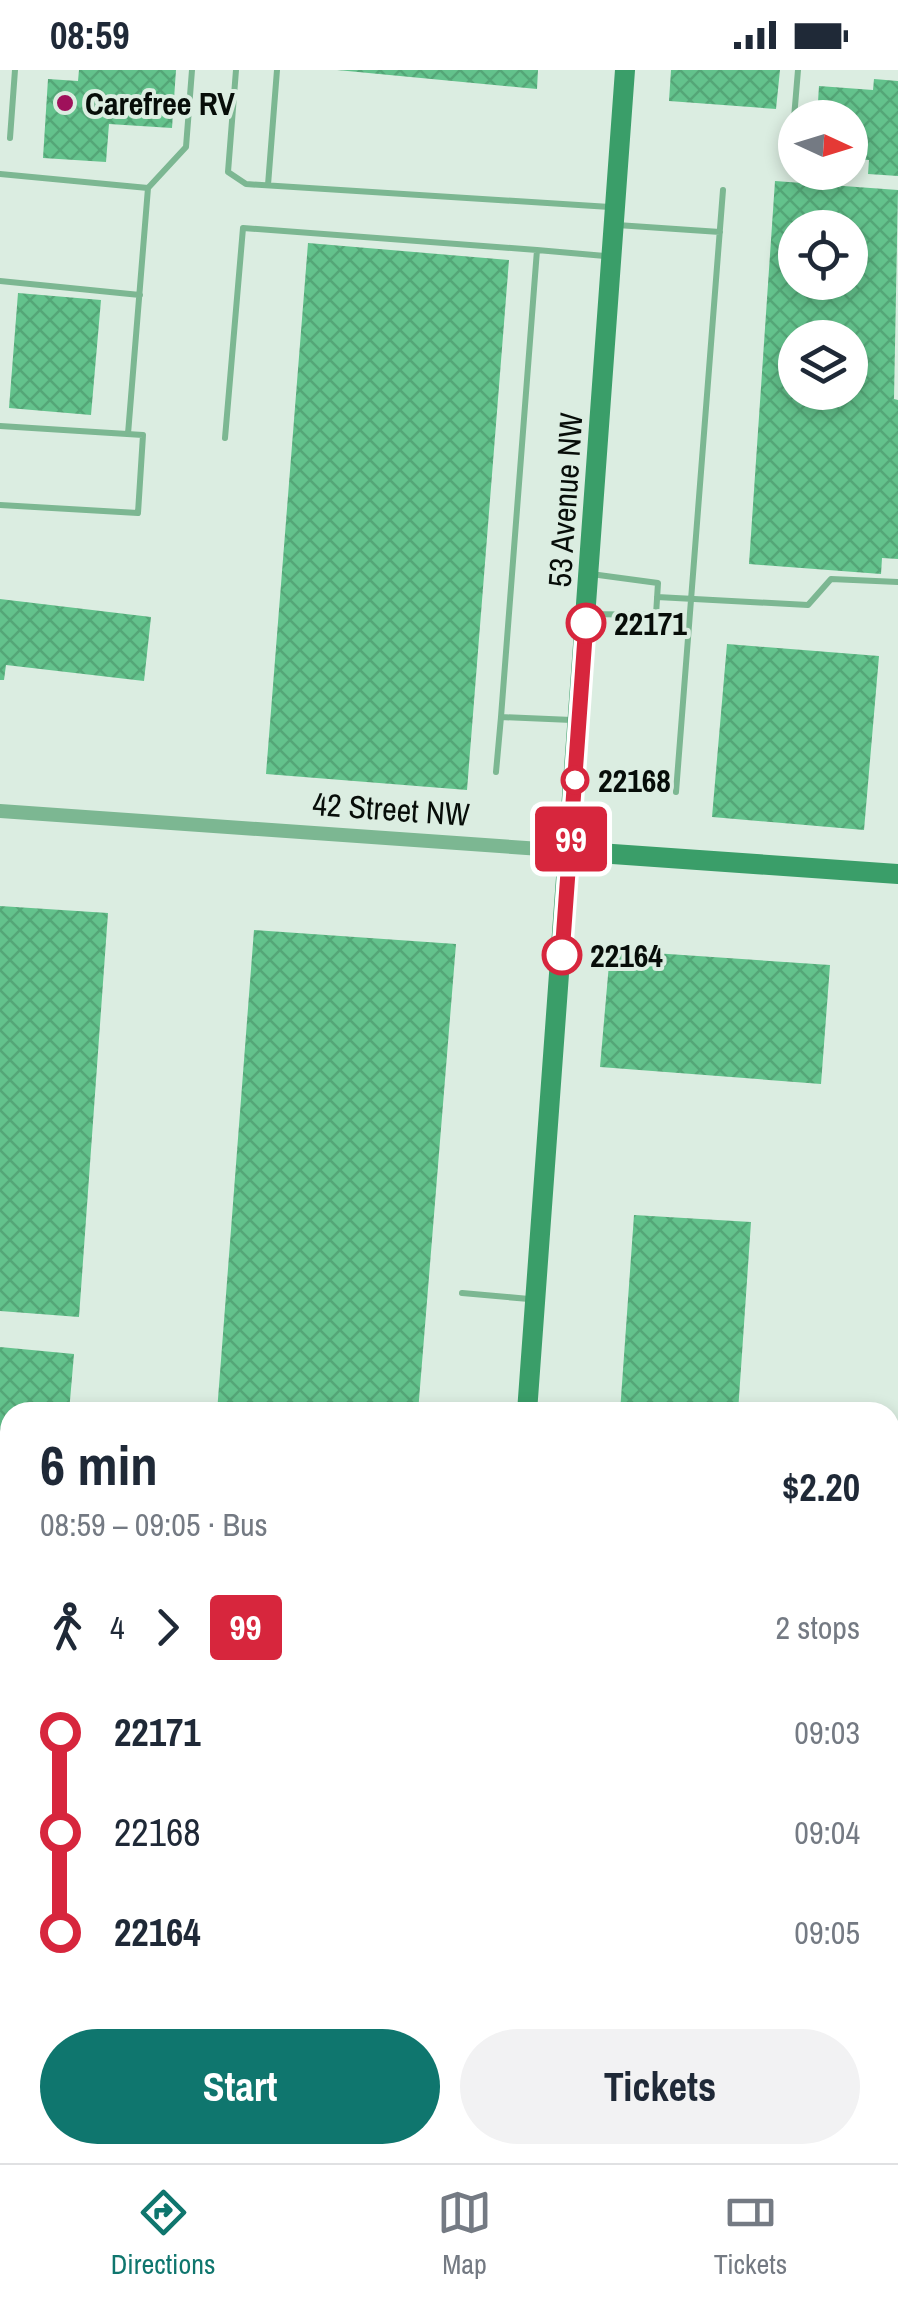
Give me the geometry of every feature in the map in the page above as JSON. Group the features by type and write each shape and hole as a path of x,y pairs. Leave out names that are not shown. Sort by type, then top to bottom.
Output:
{"street":[{"name":"53 Avenue NW","path":"528,1402 625,70"},
{"name":"42 Street NW","path":"0,811 898,874"}],"lane":[{"path":"10,138 15,70"},
{"path":"128,434 148,188 186,147 192,70"},
{"path":"236,70 228,172 246,184 615,216 720,232"},
{"path":"268,185 276,70"},
{"path":"796,100 798,70"},
{"path":"0,174 148,188"},
{"path":"676,792 723,190"},
{"path":"225,438 243,228 612,257"},
{"path":"496,772 537,250"},
{"path":"0,282 140,295"},
{"path":"0,426 143,435 138,513 0,505"},
{"path":"586,614 656,614 658,583 590,574"},
{"path":"657,597 808,605 831,580 898,582"},
{"path":"501,716 579,721"},
{"path":"462,1294 536,1299"}],"building":[{"path":"79,70 176,70 172,128 109,124 106,162 43,158 48,79 78,81"},
{"path":"337,70 538,70 537,89"},
{"path":"671,70 780,70 776,109 669,101"},
{"path":"874,79 898,81 898,176 868,174 868,100 818,100 819,86 873,90"},
{"path":"775,181 778,190 898,190 894,399 898,400 898,559 882,558 881,574 749,564"},
{"path":"308,243 509,260 467,790 266,774"},
{"path":"18,293 101,300 91,415 9,408"},
{"path":"0,599 151,617 144,681 6,665 4,680 0,680"},
{"path":"727,644 879,656 864,830 712,817"},
{"path":"0,906 108,913 79,1317 0,1311"},
{"path":"254,930 456,944 419,1402 218,1402"},
{"path":"624,951 830,965 821,1084 600,1067 609,964"},
{"path":"634,1215 751,1222 739,1402 621,1402"},
{"path":"0,1347 74,1354 70,1402 0,1402"}],"bus line":[{"name":"99","path":"562,955 586,623"}],"place":[{"name":"Carefree RV","path":"65,103"},
{"name":"22171","path":"586,623"},
{"name":"22168","path":"575,780"},
{"name":"22164","path":"562,955"}]}
